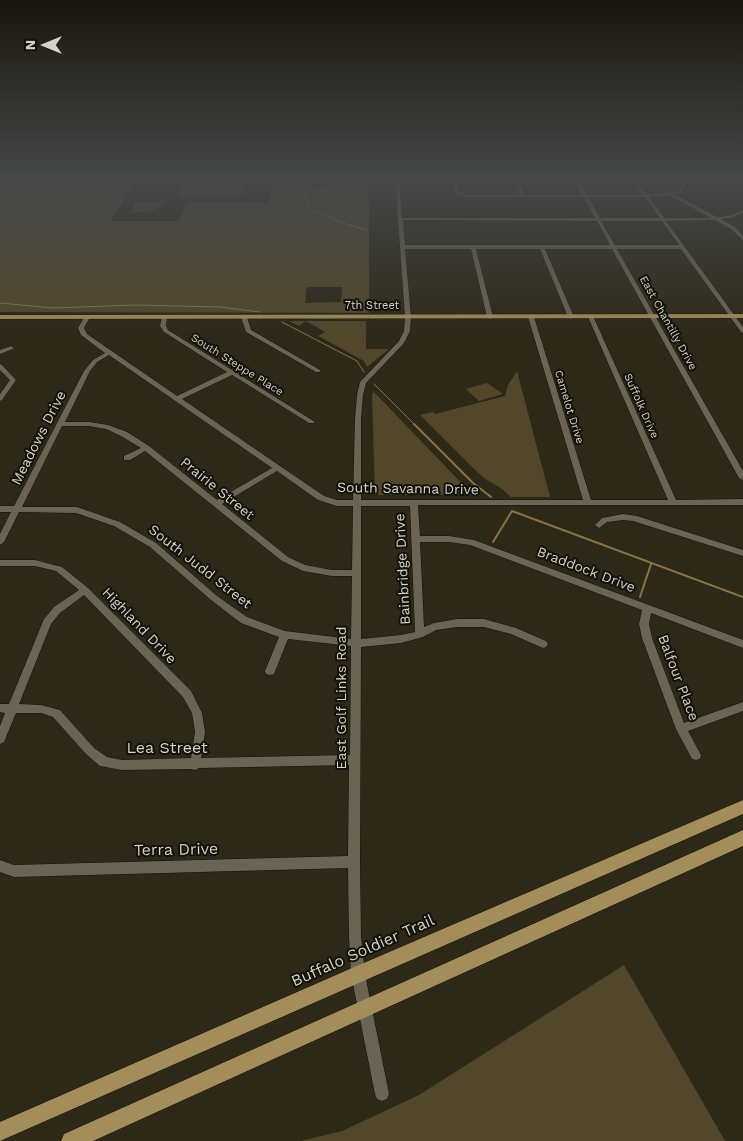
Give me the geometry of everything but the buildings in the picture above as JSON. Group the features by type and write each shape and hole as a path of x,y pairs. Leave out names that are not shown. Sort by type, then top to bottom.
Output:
{"main road":[{"name":"7th Street","path":"0,317 743,316"},
{"name":"Buffalo Soldier Trail","path":"0,1132 743,807"},
{"path":"71,1141 743,838"}],"street":[{"path":"401,231 408,317"},
{"name":"East Chantilly Drive","path":"605,231 743,478"},
{"path":"671,231 743,331"},
{"path":"402,247 682,247"},
{"path":"473,247 490,317"},
{"path":"542,247 571,317"},
{"name":"South Savanna Drive","path":"87,317 81,328 82,332 109,353 178,398 321,498 337,503 743,502"},
{"name":"South Steppe Place","path":"165,317 163,326 166,331 311,422"},
{"path":"244,317 248,331 318,371"},
{"name":"East Golf Links Road","path":"382,1094 358,974 355,937 358,419 363,382 402,342 407,331 408,317"},
{"name":"Camelot Drive","path":"531,317 588,503"},
{"name":"Suffolk Drive","path":"591,317 673,502"},
{"path":"0,352 12,348"},
{"name":"Meadows Drive","path":"0,542 87,371 95,361 109,353"},
{"path":"0,366 13,380 0,399"},
{"path":"178,398 231,373"},
{"name":"Prairie Street","path":"61,424 89,424 108,427 124,434 146,448 285,559 302,568 332,573 357,573"},
{"path":"127,458 146,448"},
{"path":"216,504 277,468"},
{"name":"Bainbridge Drive","path":"414,503 420,634"},
{"name":"South Judd Street","path":"0,509 77,510 117,524 153,545 214,598 244,620 285,635 356,643 401,639 420,634 434,627 457,623 484,623 513,631 543,644"},
{"path":"599,525 605,520 623,517 634,518 743,553"},
{"name":"Braddock Drive","path":"416,539 449,539 471,542 743,644"},
{"name":"Highland Drive","path":"0,563 35,564 59,570 86,590 187,694 197,713 200,732 195,765"},
{"path":"0,739 6,708 47,622 57,610 86,590"},
{"name":"Balfour Place","path":"647,608 644,624 647,638 681,729 696,755"},
{"path":"270,671 285,635"},
{"path":"681,729 743,706"},
{"name":"Lea Street","path":"6,708 41,709 56,713 90,751 104,762 122,765 195,765 356,760"},
{"name":"Terra Drive","path":"0,866 14,871 354,862"}],"shaded area":[{"path":"0,231 369,231 369,313 0,312","holes":["307,287 342,287 341,302 305,303"]},
{"path":"289,321 306,321 299,326"},
{"path":"306,321 366,321 366,349 389,349 367,367 364,361 318,336 325,332"},
{"path":"517,371 550,497 511,497 475,470 420,415 433,412 435,414 505,396 508,385"},
{"path":"487,383 503,394 479,401 466,389"},
{"path":"373,391 473,495 375,495"},
{"path":"624,965 725,1141 301,1141 342,1131 419,1095"}],"waterway":[{"path":"0,303 53,308 135,305 220,307 260,312"},
{"path":"282,322 357,361 364,372"},
{"path":"374,384 473,483 491,497"},
{"path":"493,542 512,511 743,597"},
{"path":"640,597 651,564"}]}
